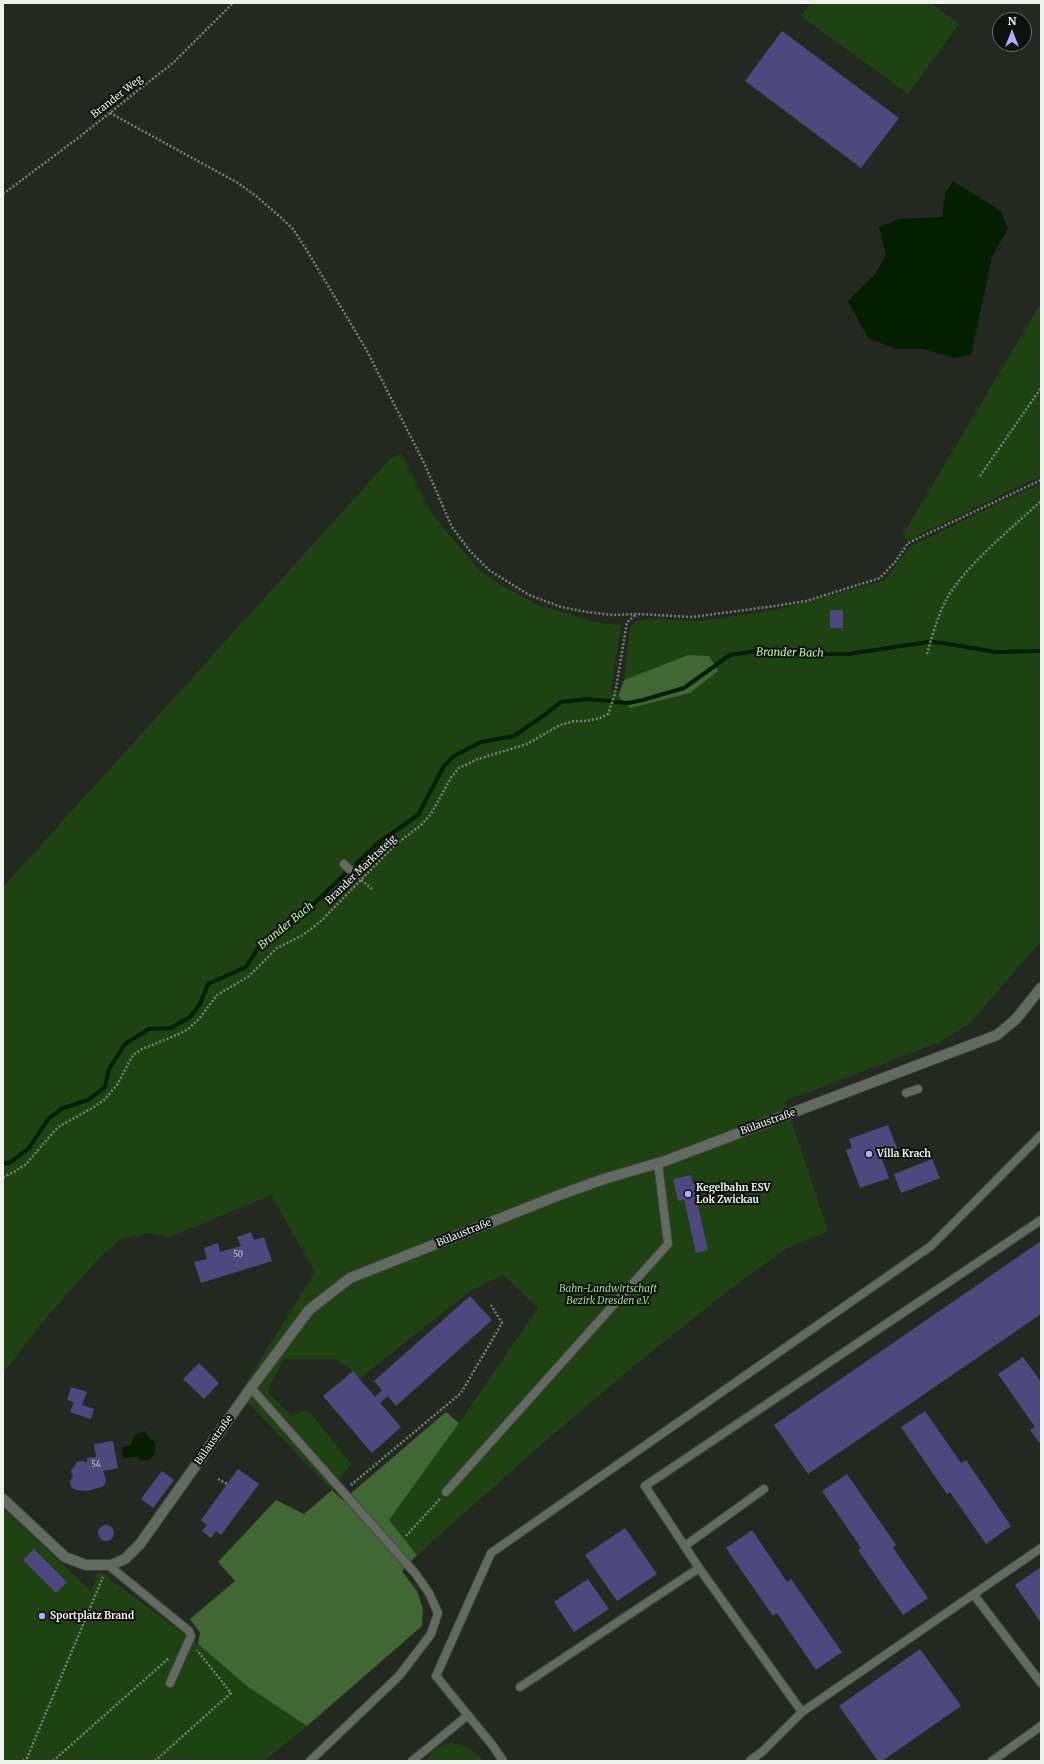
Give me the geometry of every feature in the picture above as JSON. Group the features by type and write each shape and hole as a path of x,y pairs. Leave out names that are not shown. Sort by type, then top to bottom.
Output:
{"street":[{"name":"Bülaustraße","path":"3,1499 65,1557 86,1566 108,1566 125,1559 140,1544 250,1388 309,1310 350,1278 562,1194 604,1179 658,1163 997,1035 1016,1019 1041,988"}],"lane":[{"path":"906,1093 918,1089"},
{"path":"503,1761 436,1676 491,1553 931,1246 1041,1135"},
{"path":"446,1492 668,1244 658,1163"},
{"path":"802,1712 699,1568 686,1546 645,1486 1041,1220"},
{"path":"250,1388 415,1573 429,1593 438,1613 431,1634 399,1676 310,1761"},
{"path":"686,1546 764,1489"},
{"path":"750,1761 763,1751 802,1712 1041,1548"},
{"path":"108,1566 189,1631 191,1636 170,1683"},
{"path":"520,1687 699,1568"},
{"path":"974,1594 1041,1684"},
{"path":"412,1761 468,1715"},
{"path":"992,1761 1041,1726"}],"path":[{"name":"Brander Weg","path":"3,194 110,113 174,62 234,3"},
{"path":"110,113 238,183 256,196 293,229 366,349 424,463 452,527 470,550 489,570 528,595 561,607 587,612 692,617 806,601 880,578 896,562 908,543 1041,480"},
{"path":"980,476 1041,388"},
{"path":"927,654 932,634 945,602 968,569 1041,501"},
{"name":"Brander Marktsteig","path":"3,1177 26,1164 58,1127 104,1100 117,1084 133,1055 142,1049 180,1034 188,1029 199,1019 217,995 249,976 277,948 303,935 320,922 395,845 420,826 431,814 452,776 459,768 478,759 521,747 560,725 574,721 586,721 600,718 608,714 615,694 627,622 637,614"},
{"path":"349,869 372,889"},
{"path":"343,1492 461,1393 502,1322 491,1305"},
{"path":"218,1479 227,1484"},
{"path":"406,1536 446,1492"},
{"path":"22,1761 27,1758 108,1566"},
{"path":"155,1761 232,1693 189,1640"},
{"path":"53,1761 170,1657"}],"green space":[{"path":"811,3 930,3 959,24 908,94 801,16"},
{"path":"1041,303 1041,476 908,540 902,536"},
{"name":"Bahn-Landwirtschaft Bezirk Dresden e.V.","path":"401,453 431,513 477,568 502,586 536,604 590,621 621,626 611,689 630,708 688,655 624,680 630,628 636,621 647,619 701,621 776,610 884,581 911,546 1041,483 1041,498 1039,500 1041,503 1041,941 970,1023 940,1042 785,1101 828,1231 787,1248 724,1294 630,1369 542,1444 417,1555 389,1520 459,1423 538,1308 503,1275 469,1292 359,1379 353,1371 336,1359 284,1359 267,1391 291,1416 308,1410 351,1464 332,1490 239,1394 315,1272 271,1195 170,1237 149,1233 121,1239 100,1257 40,1325 3,1374 3,887 390,459"},
{"path":"3,1508 91,1591 98,1572 105,1574 198,1644 248,1687 307,1726 264,1761 3,1761"},
{"path":"452,1742 472,1750 484,1761 423,1761 438,1747"}],"shaded area":[{"path":"953,181 1001,211 1008,229 992,257 971,355 954,358 924,349 896,349 868,338 848,301 876,273 886,255 879,227 899,219 942,217 945,194"},
{"path":"688,655 709,656 718,671 690,693 630,708 618,696 624,680"},
{"path":"446,1412 459,1423 389,1520 417,1555 402,1571 417,1591 423,1609 422,1626 307,1726 248,1687 198,1644 200,1633 190,1619 235,1581 218,1562 276,1500 304,1514 332,1490 343,1500"},
{"path":"145,1431 149,1438 155,1442 155,1452 152,1458 146,1460 135,1457 123,1458 122,1447 130,1446 136,1434"}],"building":[{"path":"782,31 899,118 861,168 745,81"},
{"path":"830,610 843,610 843,628 830,628"},
{"name":"Villa Krach","path":"888,1125 898,1151 881,1157 889,1178 860,1188 846,1150 852,1148 849,1139"},
{"path":"932,1159 940,1178 901,1193 894,1174"},
{"path":"691,1175 693,1184 697,1183 697,1188 694,1189 708,1250 696,1253 684,1199 678,1201 673,1179"},
{"path":"251,1232 254,1240 264,1237 272,1261 201,1283 194,1262 207,1259 204,1248 218,1243 220,1252 241,1246 237,1237"},
{"path":"1041,1241 1041,1314 808,1474 774,1425"},
{"path":"470,1296 492,1320 396,1406 388,1396 380,1403 401,1427 372,1453 323,1396 353,1371 375,1397 382,1390 374,1381"},
{"path":"1023,1357 1041,1382 1041,1445 1030,1430 1035,1427 998,1374"},
{"path":"199,1363 219,1383 204,1399 183,1379"},
{"path":"71,1387 87,1392 82,1405 94,1409 91,1419 70,1412 74,1402 67,1400"},
{"path":"925,1411 961,1463 966,1460 1011,1526 986,1544 950,1492 947,1494 901,1427"},
{"path":"113,1441 118,1468 103,1471 106,1479 105,1484 102,1487 87,1491 76,1490 71,1487 70,1481 73,1476 71,1471 77,1462 83,1461 87,1463 87,1458 96,1457 94,1444"},
{"path":"238,1469 259,1484 221,1535 216,1531 211,1538 202,1531 207,1525 201,1520"},
{"path":"162,1471 174,1480 153,1508 141,1499"},
{"path":"847,1474 896,1545 893,1548 928,1598 903,1615 858,1550 861,1548 822,1491"},
{"path":"103,1525 109,1525 114,1530 112,1539 109,1541 103,1541 98,1536 98,1530"},
{"path":"625,1528 657,1574 617,1601 585,1555"},
{"path":"752,1530 787,1582 791,1579 842,1652 816,1670 777,1613 773,1616 726,1548"},
{"path":"34,1549 67,1582 56,1593 23,1560"},
{"path":"1041,1567 1041,1623 1015,1585"},
{"path":"588,1579 609,1609 574,1632 554,1602"},
{"path":"920,1649 961,1706 882,1761 878,1761 839,1706"}],"waterway":[{"name":"Brander Bach","path":"615,702 628,703 643,700 684,688 730,655 756,651 786,654 848,654 928,642"},
{"name":"Brander Bach","path":"932,642 996,652 1041,651"},
{"name":"Brander Bach","path":"356,864 378,843 418,815 444,766 454,756 481,742 514,736 561,702 587,699 610,701"},
{"name":"Brander Bach","path":"3,1164 11,1162 29,1148 49,1118 63,1108 88,1100 105,1087 109,1069 125,1044 149,1029 171,1028 190,1017 200,1004 208,984 246,967 260,945 300,917 345,874"}],"place":[{"name":"Villa Krach","path":"869,1154"},
{"name":"Kegelbahn ESV Lok Zwickau","path":"688,1194"},
{"name":"Sportplatz Brand","path":"42,1616"}]}
